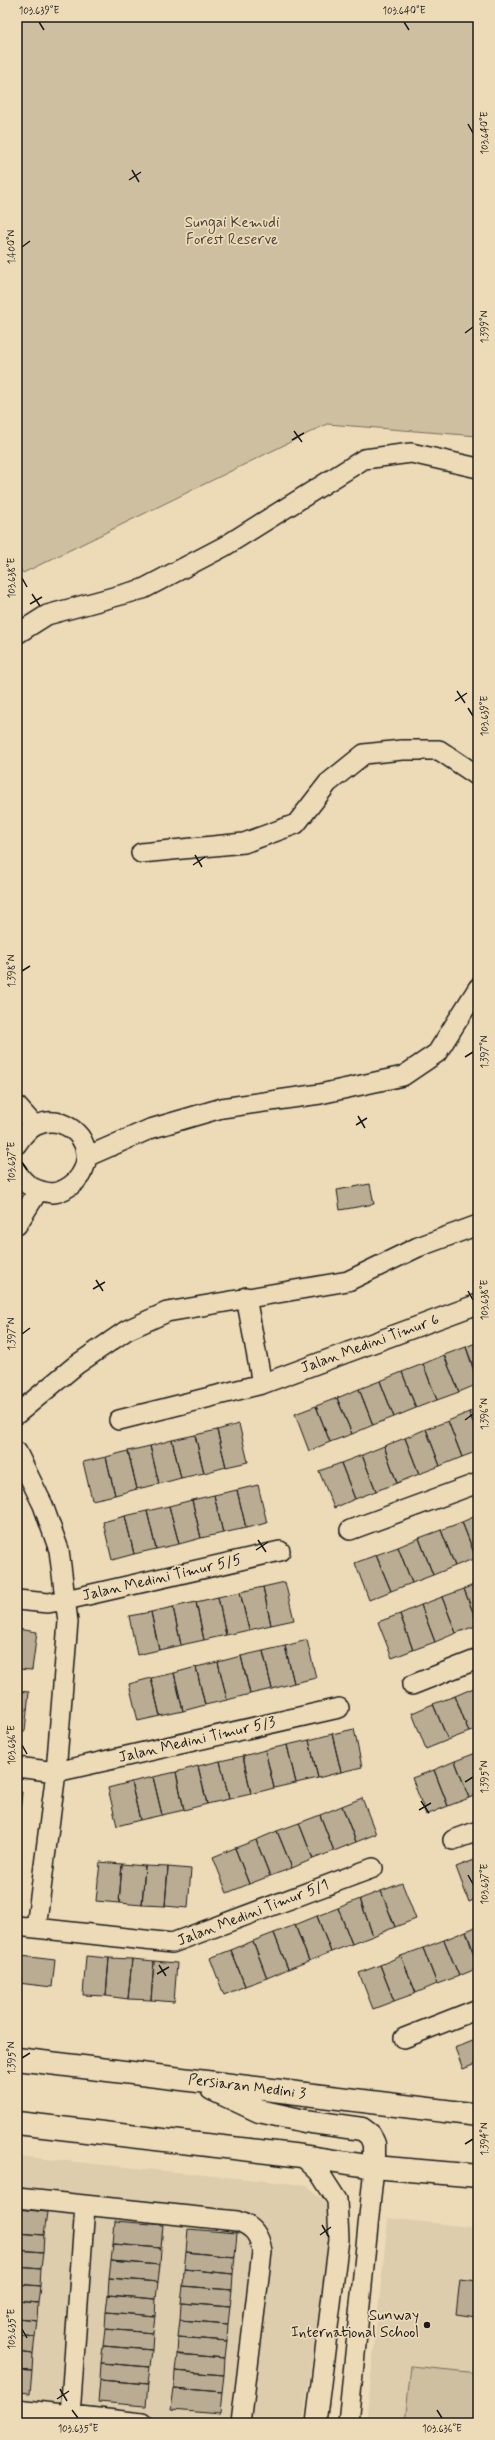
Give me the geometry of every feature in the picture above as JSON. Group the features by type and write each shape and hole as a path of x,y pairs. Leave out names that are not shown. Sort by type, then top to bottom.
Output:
{"street":[{"path":"17,634 47,614 144,589 225,546 364,459 411,453 478,468"},
{"path":"141,853 244,843 296,824 328,783 364,754 402,750 440,750 478,776"},
{"path":"86,1157 150,1129 222,1108 320,1094 403,1076 437,1053 478,988"},
{"path":"17,1106 34,1125"},
{"path":"17,1144 23,1134 34,1125 48,1121 62,1123 75,1131 83,1143 86,1157 82,1174 71,1186 55,1193 38,1191 26,1184 17,1172"},
{"path":"17,1225 38,1191"},
{"path":"17,1414 76,1365 127,1330 167,1312 246,1297 348,1281 418,1247 478,1225"},
{"path":"246,1297 262,1384"},
{"name":"Jalan Medini Timur 6","path":"119,1420 262,1384 478,1304"},
{"path":"17,1452 43,1505 59,1550 68,1622 56,1772 36,1928"},
{"path":"350,1530 478,1483"},
{"name":"Jalan Medini Timur 5/5","path":"17,1600 48,1603 66,1600 280,1551"},
{"path":"412,1685 478,1659"},
{"name":"Jalan Medini Timur 5/3","path":"56,1772 339,1708"},
{"path":"17,1767 56,1772"},
{"path":"453,1840 478,1831"},
{"name":"Jalan Medini Timur 5/1","path":"17,1926 172,1944 373,1868"},
{"path":"404,2038 478,2009"},
{"name":"Persiaran Medini 3","path":"17,2059 478,2115"},
{"path":"195,2081 259,2111 305,2121 362,2129 370,2135 374,2144 374,2167 348,2423"},
{"path":"17,2124 302,2156 374,2167 478,2176"},
{"path":"302,2156 319,2172 337,2200 339,2239 316,2423"},
{"path":"17,2198 237,2221 247,2224 255,2231 260,2241 262,2252 241,2423"},
{"path":"70,2415 84,2206"},
{"path":"17,2409 142,2423"}],"shaded area":[{"path":"17,2156 307,2185 323,2200 332,2218 303,2423 17,2423"},
{"name":"Sunway International School","path":"388,2218 478,2228 478,2423 366,2423"}],"green space":[{"name":"Sungai Kemudi Forest Reserve","path":"17,17 478,17 478,436 327,424 23,573 17,564"},
{"path":"411,2366 478,2373 478,2423 405,2423"}],"building":[{"path":"370,1184 374,1204 340,1210 337,1190"},
{"path":"478,1342 478,1379 466,1347"},
{"path":"466,1347 478,1384 459,1392 444,1355"},
{"path":"444,1355 459,1392 437,1400 423,1364"},
{"path":"423,1364 437,1400 416,1408 402,1372"},
{"path":"402,1372 416,1408 394,1417 380,1381"},
{"path":"380,1381 394,1417 373,1425 359,1389"},
{"path":"359,1389 373,1425 352,1434 337,1398"},
{"path":"337,1398 352,1434 330,1442 316,1406"},
{"path":"316,1406 330,1442 309,1451 295,1414"},
{"path":"478,1409 478,1436 469,1412"},
{"path":"469,1412 478,1436 478,1451 462,1457 448,1421"},
{"path":"448,1421 462,1457 440,1466 426,1429"},
{"path":"239,1424 248,1462 226,1467 217,1430"},
{"path":"426,1429 440,1466 419,1474 405,1438"},
{"path":"217,1430 226,1467 204,1473 195,1435"},
{"path":"195,1435 204,1473 181,1478 172,1440"},
{"path":"405,1438 419,1474 397,1483 384,1446"},
{"path":"172,1440 181,1478 159,1484 150,1446"},
{"path":"150,1446 159,1484 137,1489 128,1451"},
{"path":"384,1446 397,1483 376,1491 362,1455"},
{"path":"128,1451 137,1489 115,1495 106,1457"},
{"path":"362,1455 376,1491 355,1499 341,1463"},
{"path":"106,1457 115,1495 92,1500 83,1462"},
{"path":"341,1463 355,1499 334,1508 319,1471"},
{"path":"258,1485 267,1523 246,1528 237,1490"},
{"path":"237,1490 246,1528 223,1533 214,1495"},
{"path":"214,1495 223,1533 201,1538 192,1500"},
{"path":"192,1500 201,1538 179,1544 169,1506"},
{"path":"169,1506 179,1544 156,1549 147,1511"},
{"path":"147,1511 156,1549 134,1554 125,1516"},
{"path":"478,1515 478,1557 476,1558 462,1522"},
{"path":"125,1516 134,1554 112,1560 103,1522"},
{"path":"462,1522 476,1558 455,1566 441,1530"},
{"path":"441,1530 455,1566 433,1575 419,1538"},
{"path":"419,1538 433,1575 412,1583 398,1547"},
{"path":"398,1547 412,1583 391,1591 376,1555"},
{"path":"376,1555 391,1591 369,1600 355,1563"},
{"path":"285,1582 294,1620 271,1625 263,1587"},
{"path":"478,1583 478,1625 464,1589"},
{"path":"263,1587 271,1625 249,1630 240,1592"},
{"path":"464,1589 478,1625 456,1633 442,1597"},
{"path":"240,1592 249,1630 226,1635 218,1597"},
{"path":"218,1597 226,1635 204,1640 196,1602"},
{"path":"442,1597 456,1633 435,1642 421,1605"},
{"path":"196,1602 204,1640 181,1645 173,1607"},
{"path":"421,1605 435,1642 413,1650 400,1614"},
{"path":"173,1607 181,1645 159,1650 151,1612"},
{"path":"151,1612 159,1650 137,1655 129,1616"},
{"path":"400,1614 413,1650 392,1658 378,1622"},
{"path":"17,1629 37,1632 32,1670 17,1669"},
{"path":"307,1640 316,1678 294,1683 285,1646"},
{"path":"285,1646 294,1683 272,1689 263,1651"},
{"path":"263,1651 272,1689 250,1694 241,1656"},
{"path":"241,1656 250,1694 227,1700 218,1662"},
{"path":"218,1662 227,1700 205,1705 196,1667"},
{"path":"196,1667 205,1705 183,1711 174,1673"},
{"path":"174,1673 183,1711 160,1716 151,1678"},
{"path":"151,1678 160,1716 138,1721 129,1684"},
{"path":"476,1687 478,1729 469,1732 455,1696"},
{"path":"17,1691 29,1692 25,1731 17,1730"},
{"path":"455,1696 469,1732 448,1740 433,1704"},
{"path":"433,1704 448,1740 426,1749 412,1713"},
{"path":"354,1729 362,1767 341,1772 332,1734"},
{"path":"332,1734 341,1772 318,1778 309,1740"},
{"path":"309,1740 318,1778 296,1783 287,1745"},
{"path":"287,1745 296,1783 274,1788 265,1750"},
{"path":"265,1750 274,1788 251,1794 243,1756"},
{"path":"476,1753 478,1794 469,1798 455,1761"},
{"path":"243,1756 251,1794 229,1799 220,1761"},
{"path":"220,1761 229,1799 207,1804 198,1766"},
{"path":"455,1761 469,1798 448,1806 434,1770"},
{"path":"198,1766 207,1804 184,1810 176,1772"},
{"path":"434,1770 448,1806 426,1815 412,1778"},
{"path":"176,1772 184,1810 162,1815 153,1777"},
{"path":"153,1777 162,1815 140,1820 131,1782"},
{"path":"131,1782 140,1820 117,1826 108,1788"},
{"path":"17,1791 22,1792 18,1831 17,1831"},
{"path":"362,1798 376,1834 356,1842 342,1806"},
{"path":"342,1806 356,1842 334,1851 320,1815"},
{"path":"320,1815 334,1851 313,1859 299,1823"},
{"path":"299,1823 313,1859 292,1868 277,1831"},
{"path":"277,1831 292,1868 270,1876 256,1840"},
{"path":"256,1840 270,1876 249,1884 235,1848"},
{"path":"235,1848 249,1884 227,1893 213,1857"},
{"path":"477,1859 478,1898 469,1902 456,1867"},
{"path":"100,1862 122,1864 119,1903 96,1901"},
{"path":"122,1864 145,1866 142,1905 119,1903"},
{"path":"145,1866 168,1867 165,1906 142,1905"},
{"path":"168,1867 191,1869 188,1908 165,1906"},
{"path":"402,1883 416,1919 395,1927 381,1891"},
{"path":"381,1891 395,1927 373,1936 360,1899"},
{"path":"360,1899 373,1936 352,1944 338,1908"},
{"path":"338,1908 352,1944 331,1952 317,1916"},
{"path":"317,1916 331,1952 309,1961 295,1925"},
{"path":"295,1925 309,1961 288,1969 274,1933"},
{"path":"478,1926 478,1963 466,1931"},
{"path":"466,1931 478,1968 459,1976 444,1940"},
{"path":"274,1933 288,1969 267,1978 253,1941"},
{"path":"444,1940 459,1976 437,1984 423,1948"},
{"path":"253,1941 267,1978 245,1986 231,1950"},
{"path":"423,1948 437,1984 416,1993 401,1956"},
{"path":"231,1950 245,1986 224,1995 210,1958"},
{"path":"21,1956 55,1960 52,1987 18,1983"},
{"path":"86,1956 109,1958 106,1996 83,1995"},
{"path":"401,1956 416,1993 394,2001 380,1965"},
{"path":"109,1958 132,1959 128,1999 106,1996"},
{"path":"132,1959 154,1961 151,2000 128,1999"},
{"path":"154,1961 177,1963 174,2002 151,2000"},
{"path":"380,1965 394,2001 373,2009 359,1973"},
{"path":"478,2039 478,2063 463,2069 455,2048"},
{"path":"17,2209 47,2212 44,2235 17,2233"},
{"path":"115,2221 163,2225 161,2248 113,2244"},
{"path":"188,2229 237,2233 235,2257 186,2252"},
{"path":"17,2233 44,2235 43,2252 17,2250"},
{"path":"113,2244 161,2248 160,2265 111,2261"},
{"path":"17,2250 43,2252 41,2269 17,2267"},
{"path":"186,2252 235,2257 233,2274 184,2269"},
{"path":"111,2261 160,2265 158,2282 109,2278"},
{"path":"17,2267 41,2269 40,2286 17,2284"},
{"path":"184,2269 233,2274 232,2290 183,2286"},
{"path":"109,2278 158,2282 156,2299 108,2295"},
{"path":"460,2279 478,2281 476,2317 456,2314"},
{"path":"17,2284 40,2286 38,2303 17,2301"},
{"path":"183,2286 232,2290 230,2307 181,2303"},
{"path":"108,2295 156,2299 155,2316 106,2312"},
{"path":"17,2301 38,2303 37,2320 17,2318"},
{"path":"181,2303 230,2307 228,2324 180,2320"},
{"path":"106,2312 155,2316 153,2333 105,2329"},
{"path":"17,2318 37,2320 35,2337 17,2335"},
{"path":"180,2320 228,2324 227,2341 178,2337"},
{"path":"105,2329 153,2333 152,2350 103,2346"},
{"path":"17,2335 35,2337 33,2354 17,2352"},
{"path":"178,2337 227,2341 225,2358 177,2354"},
{"path":"103,2346 152,2350 150,2367 101,2363"},
{"path":"17,2352 33,2354 32,2371 17,2370"},
{"path":"177,2354 225,2358 224,2375 175,2371"},
{"path":"101,2363 150,2367 148,2384 100,2380"},
{"path":"17,2370 32,2371 30,2393 17,2392"},
{"path":"175,2371 224,2375 222,2392 174,2388"},
{"path":"100,2380 148,2384 146,2406 98,2402"},
{"path":"174,2388 222,2392 220,2414 171,2410"}],"place":[{"name":"Sunway International School","path":"427,2325"}]}
